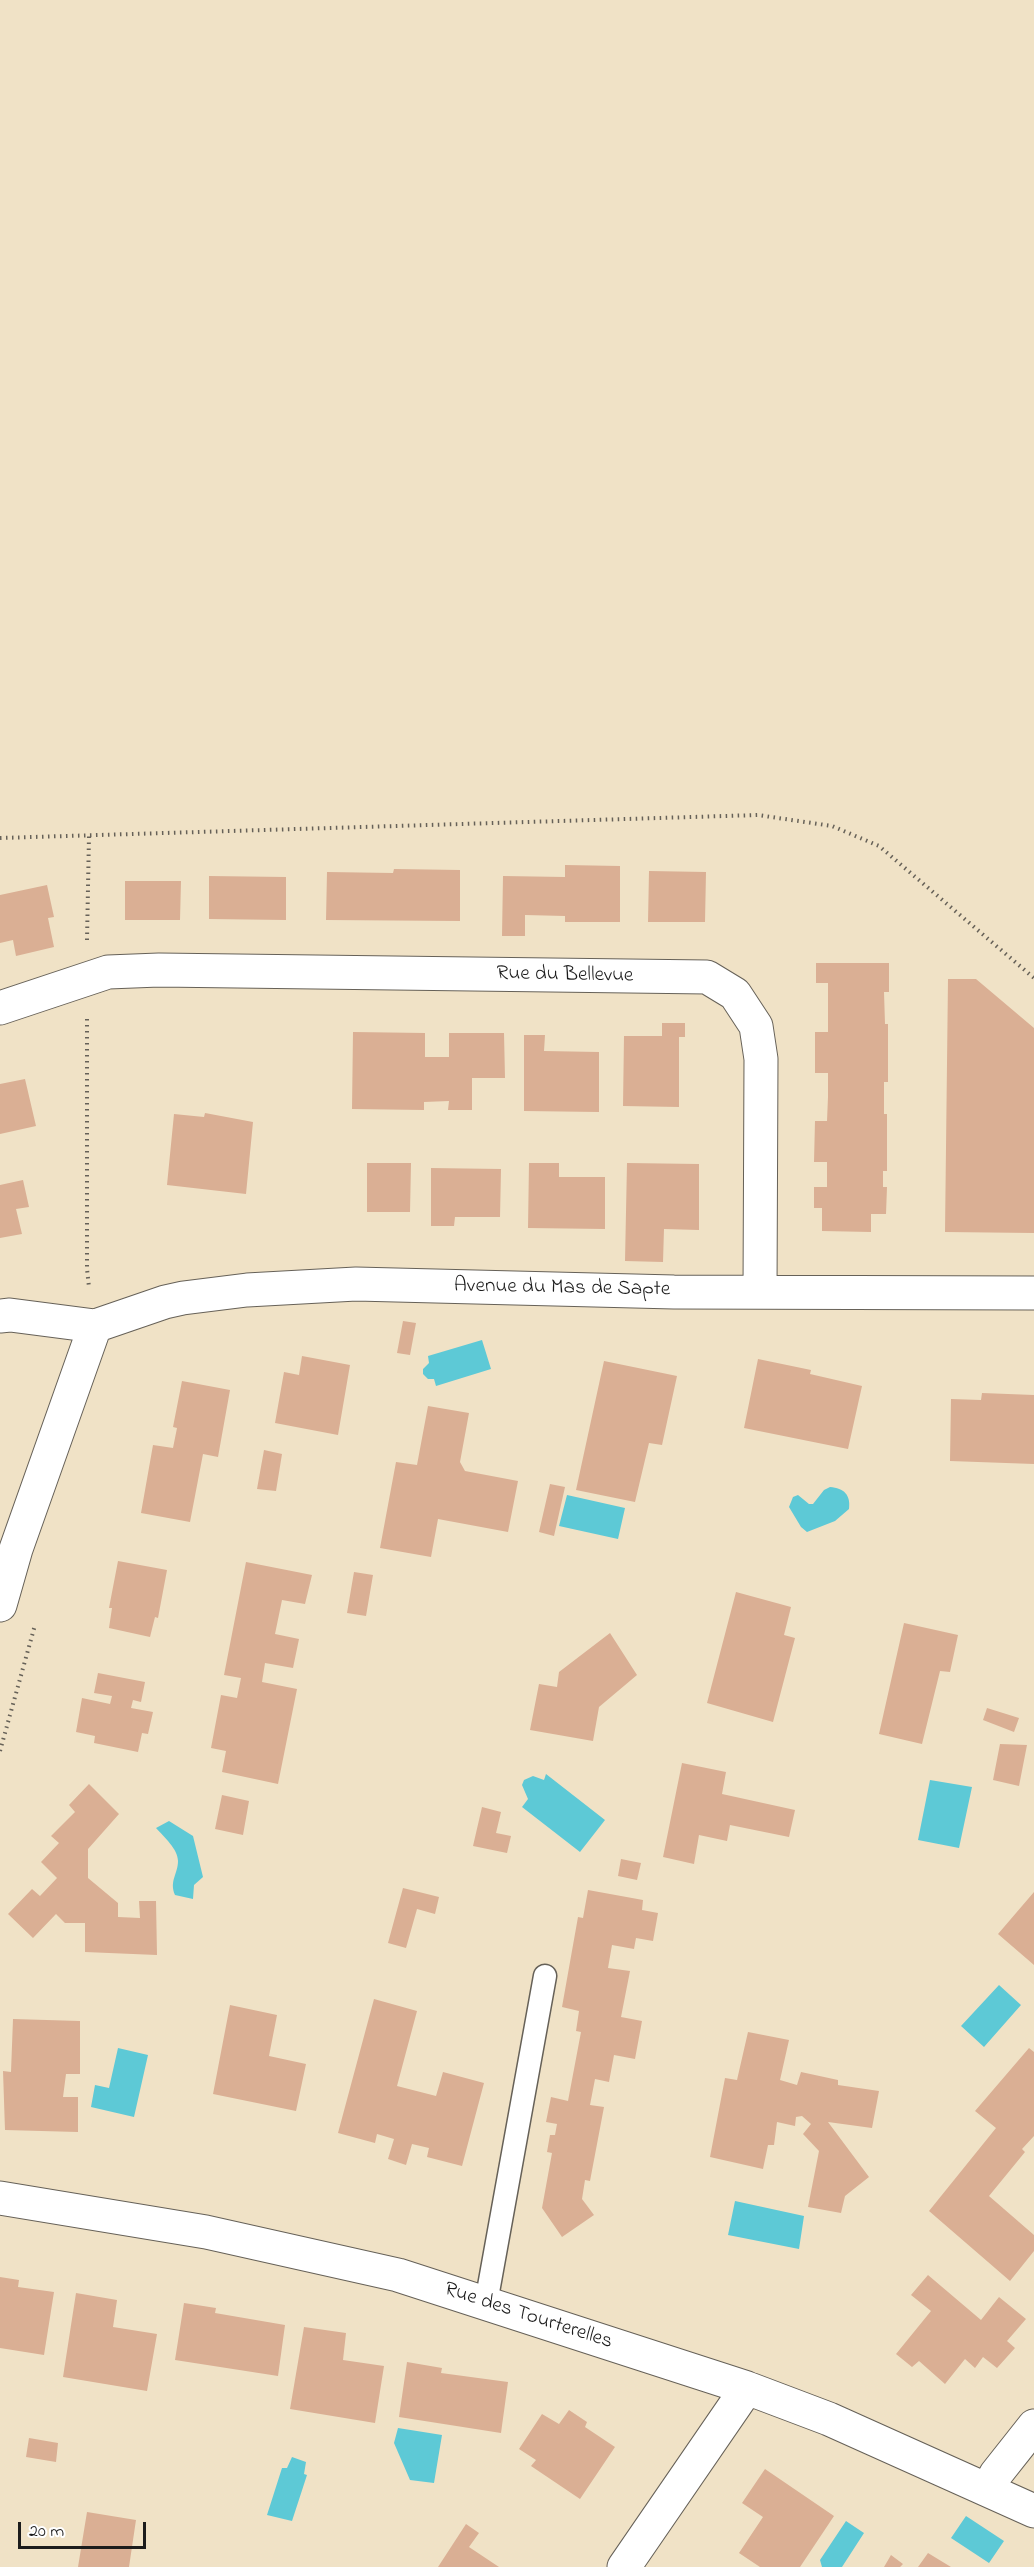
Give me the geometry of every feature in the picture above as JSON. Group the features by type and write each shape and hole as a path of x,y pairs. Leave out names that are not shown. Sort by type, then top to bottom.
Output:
{"street":[{"name":"Rue du Bellevue","path":"0,1008 108,972 159,970 707,977 735,994 756,1026 761,1059 760,1293"},
{"name":"Avenue du Mas de Sapte","path":"95,1326 183,1298 247,1290 356,1284 760,1293 1034,1293"},
{"path":"0,1316 10,1315 95,1326 16,1549 0,1605"},
{"name":"Rue des Tourterelles","path":"0,2198 206,2232 398,2276 747,2388 829,2419 1034,2511"},
{"path":"624,2567 747,2388"},
{"path":"988,2489 996,2474 1034,2426"}],"lane":[{"path":"486,2303 545,1976"}],"path":[{"path":"0,838 758,815 832,826 879,846 1034,978"}],"water":[{"path":"482,1340 491,1369 436,1386 434,1379 428,1379 423,1374 423,1369 429,1363 428,1356"},
{"path":"830,1487 846,1493 849,1509 835,1521 807,1532 801,1527 789,1507 793,1497 798,1495 809,1504 813,1504 824,1490"},
{"path":"567,1495 625,1508 618,1539 559,1526"},
{"path":"546,1774 605,1820 580,1852 522,1807 528,1799 522,1785 524,1780 533,1776 544,1780"},
{"path":"930,1780 972,1787 959,1848 918,1840"},
{"path":"169,1821 193,1836 203,1877 194,1885 193,1899 175,1895 173,1890 178,1866 176,1852 156,1828"},
{"path":"999,1985 1021,2005 984,2047 961,2026"},
{"path":"118,2048 148,2055 134,2117 91,2107 95,2085 109,2088"},
{"path":"735,2201 804,2216 799,2249 728,2235"},
{"path":"398,2428 442,2435 434,2483 410,2480 394,2443"},
{"path":"292,2457 306,2462 304,2474 307,2475 292,2521 267,2515 282,2468 287,2468"},
{"path":"966,2516 1004,2541 989,2563 951,2538"},
{"path":"846,2521 864,2533 842,2567 822,2567 820,2560"}],"building":[{"path":"565,865 620,866 620,922 565,922 565,916 525,915 525,936 502,936 503,876 565,877"},
{"path":"394,869 460,870 460,921 326,920 327,872 393,873"},
{"path":"649,871 706,872 705,922 648,922"},
{"path":"209,876 286,877 286,920 209,919"},
{"path":"125,881 181,881 180,920 125,920"},
{"path":"47,885 54,917 48,918 54,947 16,956 13,940 0,943 0,895"},
{"path":"816,963 889,963 889,992 884,992 885,1024 888,1024 888,1082 884,1082 884,1114 887,1114 887,1171 883,1171 883,1187 887,1187 886,1214 871,1214 871,1232 822,1231 822,1208 814,1208 814,1187 827,1187 827,1162 814,1162 815,1121 827,1121 828,1097 828,1073 815,1073 815,1032 828,1032 828,983 816,983"},
{"path":"948,979 976,979 1034,1028 1034,1233 945,1232"},
{"path":"662,1023 685,1023 685,1037 679,1037 679,1107 623,1106 624,1036 662,1036"},
{"path":"353,1032 425,1033 425,1057 449,1057 449,1033 504,1033 505,1078 472,1078 472,1110 448,1110 449,1101 424,1102 424,1110 352,1109"},
{"path":"524,1035 545,1035 544,1051 599,1052 599,1112 524,1111"},
{"path":"25,1079 36,1126 0,1134 0,1084"},
{"path":"205,1113 253,1122 246,1194 167,1185 174,1114 204,1117"},
{"path":"367,1163 411,1163 410,1212 367,1212"},
{"path":"529,1163 559,1163 559,1177 605,1177 605,1229 528,1228"},
{"path":"627,1163 699,1164 699,1230 664,1229 663,1262 625,1261"},
{"path":"431,1168 501,1169 500,1217 455,1217 454,1226 431,1226"},
{"path":"23,1180 29,1207 16,1209 22,1234 0,1238 0,1185"},
{"path":"403,1321 416,1323 410,1355 397,1353"},
{"path":"302,1356 350,1365 338,1435 275,1423 284,1372 299,1375"},
{"path":"758,1359 811,1370 810,1374 862,1386 848,1449 744,1428"},
{"path":"604,1361 677,1376 662,1445 649,1443 635,1502 576,1490"},
{"path":"182,1381 230,1390 218,1457 203,1454 190,1522 141,1513 153,1445 173,1448 177,1428 173,1427"},
{"path":"982,1393 1034,1395 1034,1464 950,1461 951,1399 981,1400"},
{"path":"428,1406 469,1413 460,1462 465,1471 518,1481 508,1532 438,1519 431,1557 380,1548 396,1462 417,1465"},
{"path":"264,1450 282,1454 276,1491 257,1489"},
{"path":"550,1484 565,1487 554,1536 539,1532"},
{"path":"118,1561 167,1570 158,1618 155,1617 150,1637 109,1628 112,1608 109,1608"},
{"path":"246,1562 312,1575 305,1604 282,1600 275,1634 299,1639 293,1668 265,1663 262,1682 297,1689 278,1784 222,1772 226,1751 211,1748 221,1695 237,1698 241,1678 224,1675"},
{"path":"354,1572 373,1575 366,1616 347,1613"},
{"path":"736,1592 791,1607 784,1635 795,1638 773,1722 707,1703"},
{"path":"904,1623 958,1635 950,1672 940,1671 922,1744 879,1734"},
{"path":"610,1633 637,1675 599,1707 593,1741 530,1730 539,1684 557,1687 559,1672"},
{"path":"98,1673 145,1682 141,1702 133,1700 131,1708 153,1712 148,1734 142,1733 138,1752 94,1743 95,1736 76,1732 82,1698 110,1704 112,1696 94,1693"},
{"path":"987,1708 1019,1718 1014,1732 983,1720"},
{"path":"1000,1744 1027,1745 1019,1786 993,1780"},
{"path":"682,1763 726,1772 722,1794 795,1810 789,1837 730,1825 727,1841 699,1835 694,1864 663,1857"},
{"path":"89,1784 119,1814 88,1849 88,1878 118,1903 118,1917 140,1918 139,1901 156,1901 157,1955 85,1952 85,1923 65,1923 56,1914 33,1938 8,1914 32,1889 40,1896 57,1878 41,1862 59,1843 51,1836 75,1812 69,1805"},
{"path":"222,1795 249,1801 243,1835 215,1829"},
{"path":"482,1807 501,1812 496,1833 511,1836 507,1853 473,1846"},
{"path":"621,1859 641,1863 637,1880 618,1876"},
{"path":"403,1888 439,1897 435,1914 417,1909 406,1948 388,1943"},
{"path":"588,1890 643,1900 642,1910 658,1913 653,1941 636,1938 634,1949 612,1945 608,1968 630,1971 621,2017 642,2021 635,2059 614,2055 609,2082 595,2079 590,2105 604,2107 590,2181 585,2180 582,2199 594,2215 562,2237 542,2208 552,2153 547,2152 550,2135 555,2135 557,2124 546,2122 551,2097 568,2101 581,2032 576,2031 579,2011 562,2007 578,1917 583,1918"},
{"path":"1034,1892 1034,1965 998,1934"},
{"path":"374,1999 417,2011 397,2086 436,2096 443,2072 484,2083 462,2166 427,2157 429,2148 412,2144 406,2165 388,2159 394,2139 377,2134 375,2143 338,2133"},
{"path":"230,2005 277,2015 269,2056 306,2064 296,2111 213,2094"},
{"path":"13,2019 80,2021 80,2074 66,2074 63,2097 78,2097 78,2132 5,2130 3,2071 11,2072"},
{"path":"748,2032 789,2040 780,2080 797,2085 801,2072 838,2080 838,2085 879,2091 872,2128 828,2122 869,2177 845,2196 841,2213 808,2207 819,2151 803,2134 811,2124 802,2116 796,2117 795,2126 777,2122 774,2145 768,2145 763,2169 710,2157 725,2078 737,2080"},
{"path":"1029,2048 1034,2052 1034,2136 1022,2149 1025,2152 989,2196 1034,2235 1034,2251 1010,2281 929,2211 996,2128 975,2111"},
{"path":"928,2275 981,2320 999,2297 1026,2319 1007,2341 1015,2348 997,2368 983,2357 975,2368 965,2359 945,2384 919,2361 912,2367 896,2354 931,2311 911,2295"},
{"path":"0,2277 19,2280 18,2287 54,2292 44,2355 0,2348"},
{"path":"76,2293 117,2300 113,2327 157,2334 147,2391 63,2377"},
{"path":"184,2303 216,2308 215,2313 285,2325 278,2376 175,2360"},
{"path":"304,2327 346,2333 343,2360 384,2366 375,2423 290,2409"},
{"path":"407,2362 442,2368 441,2373 508,2382 501,2433 399,2417"},
{"path":"569,2410 587,2422 585,2427 615,2447 580,2499 531,2466 536,2460 519,2449 542,2414 559,2424"},
{"path":"29,2438 58,2443 56,2462 26,2457"},
{"path":"765,2469 834,2516 800,2567 760,2567 739,2553 763,2517 742,2503"},
{"path":"87,2512 136,2520 129,2567 78,2567"},
{"path":"466,2524 479,2533 469,2547 499,2567 438,2567"},
{"path":"928,2553 951,2567 918,2567"},
{"path":"891,2555 903,2564 900,2567 884,2567"}]}
